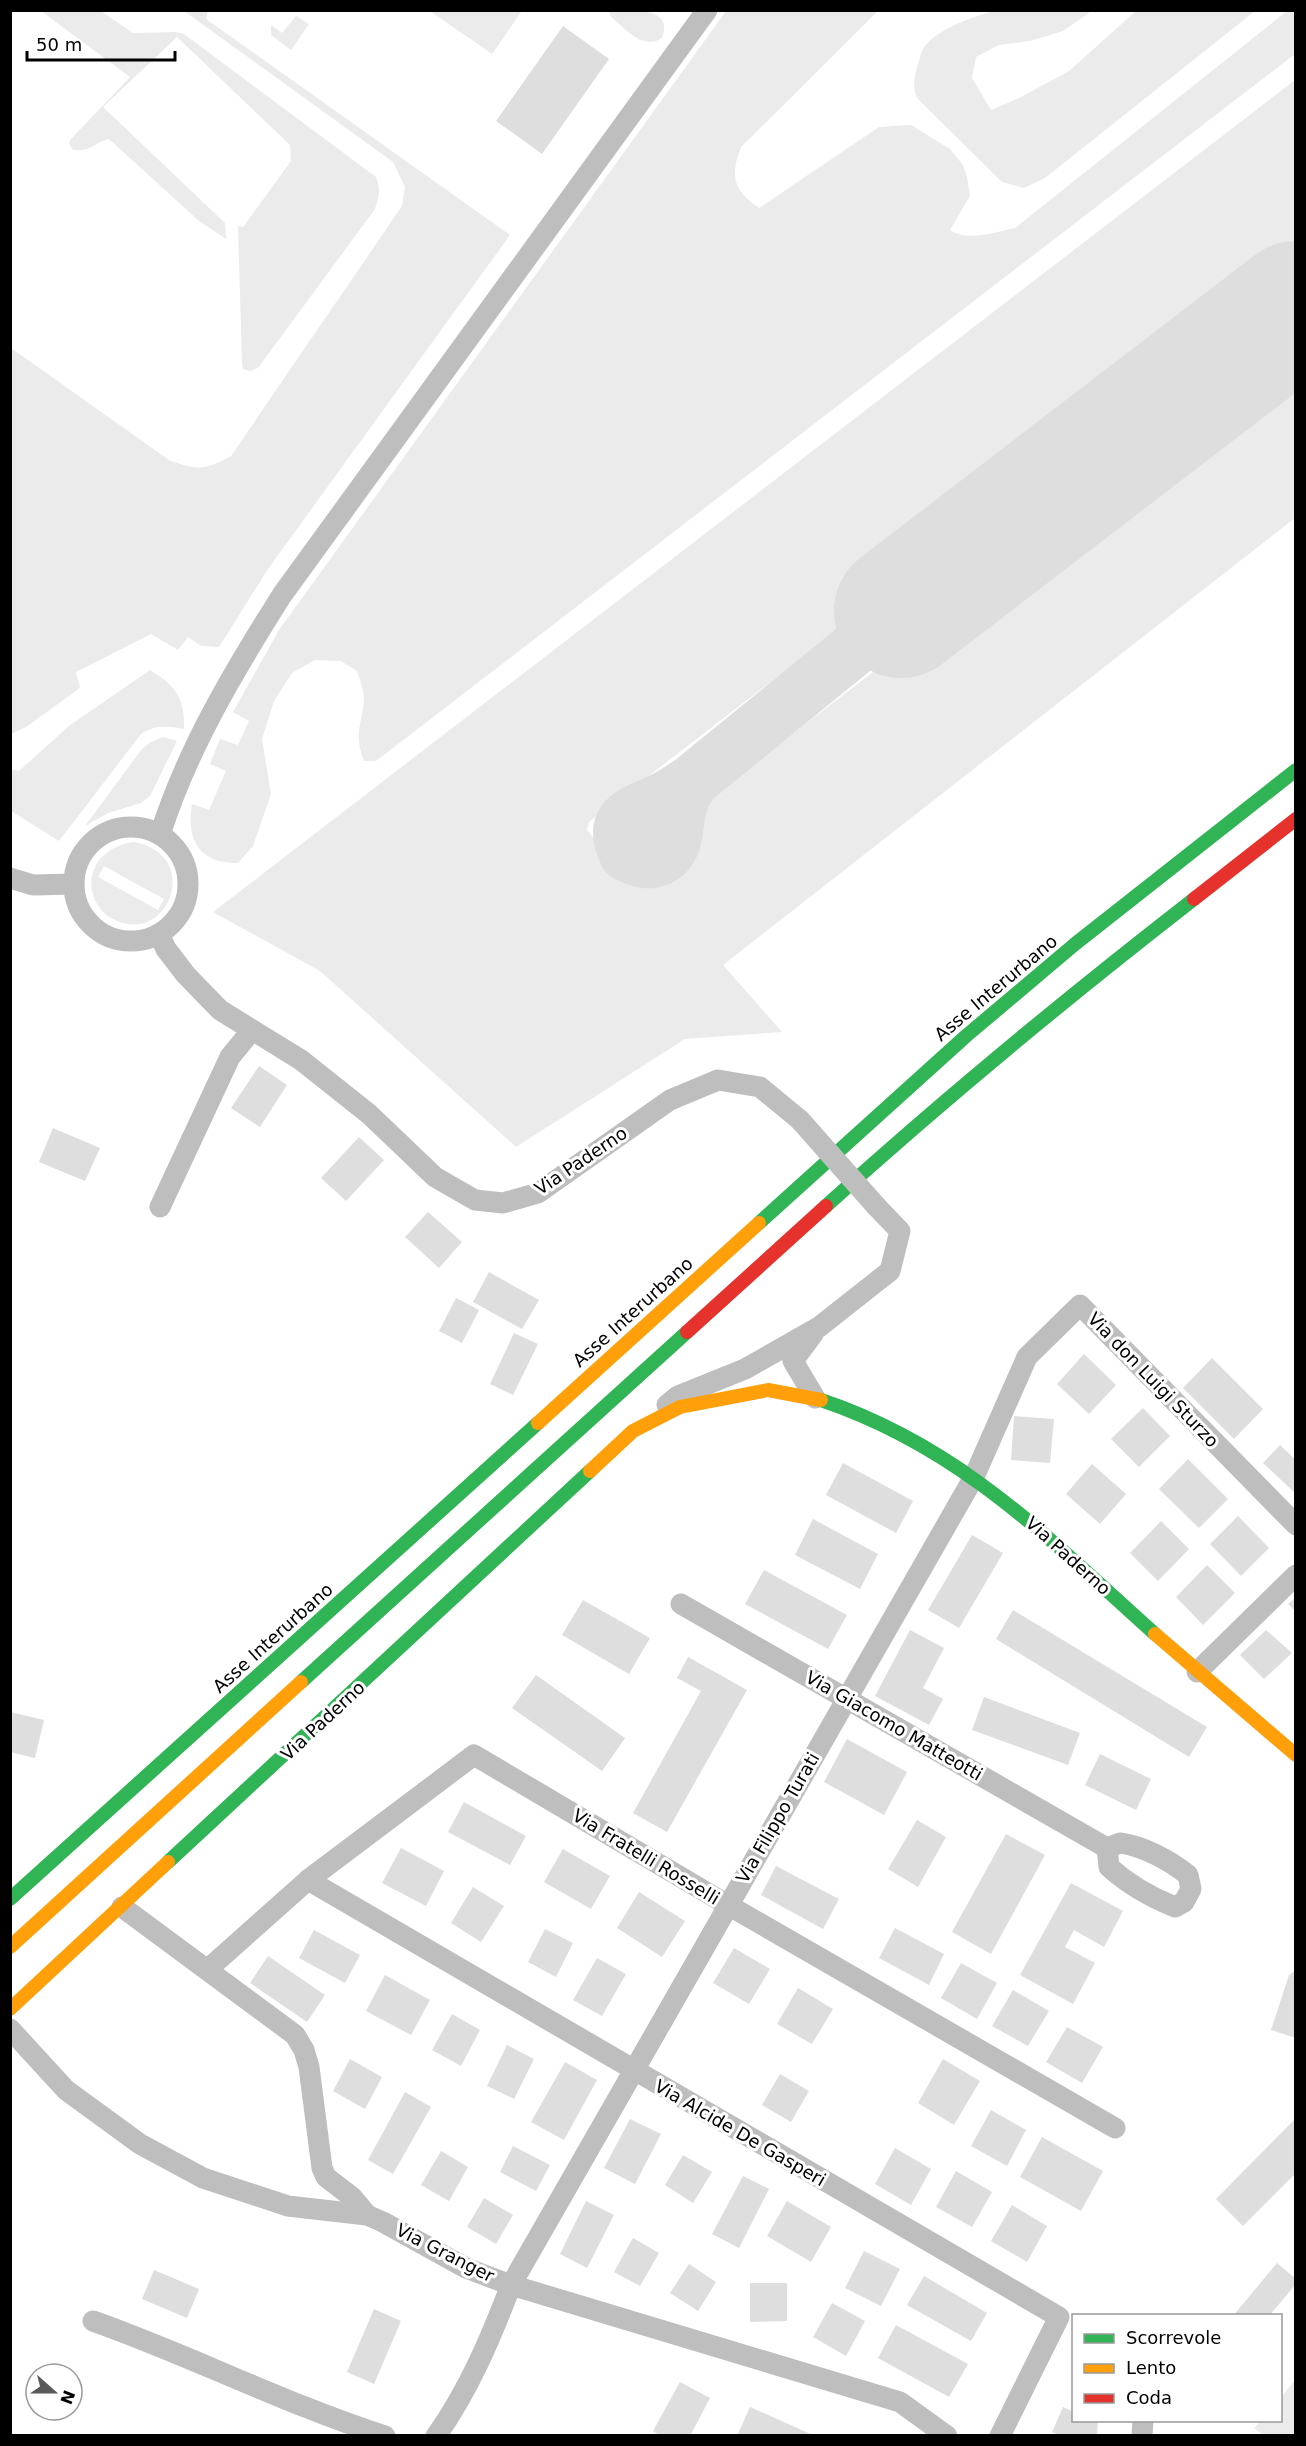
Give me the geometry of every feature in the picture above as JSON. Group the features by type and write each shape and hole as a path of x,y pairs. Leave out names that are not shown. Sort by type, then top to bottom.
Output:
{"main road":[{"name":"Asse Interurbano","path":"10,1899 966,1036 1075,944 1296,770"},
{"path":"10,1947 914,1126 1100,972 1296,819"},
{"name":"Via Paderno","path":"10,2009 633,1431 680,1407 735,1396 768,1390 815,1398 854,1411 925,1446 974,1477 1011,1505 1197,1672 1296,1755"}],"street":[{"path":"160,835 197,741 226,687 282,595 707,10"},
{"path":"141,827 160,835 171,842 182,858 188,875 187,894 181,913 169,927 159,934 136,942 118,941 102,934 88,923 78,908 74,873 81,856 97,837 111,830 141,827"},
{"path":"10,878 33,885 74,884"},
{"name":"Via Paderno","path":"159,934 166,949 186,975 219,1010 301,1059 369,1114 435,1177 476,1200 503,1203 538,1193 670,1100 718,1080 760,1087 800,1119 900,1232 890,1271 819,1327 745,1369 678,1395 633,1431"},
{"path":"160,1207 230,1057 252,1030"},
{"name":"Via don Luigi Sturzo","path":"974,1477 1027,1357 1080,1305 1296,1525"},
{"name":"Via Paderno","path":"768,1390 794,1361 819,1327"},
{"path":"794,1361 815,1398"},
{"path":"735,1396 745,1369"},
{"name":"Via Filippo Turati","path":"436,2436 456,2408 495,2328 511,2285 974,1477"},
{"path":"1197,1672 1296,1575"},
{"name":"Via Giacomo Matteotti","path":"681,1604 1107,1848"},
{"name":"Via Fratelli Rosselli","path":"208,1969 308,1881 474,1755 728,1905 1115,2128"},
{"name":"Via Alcide De Gasperi","path":"308,1881 1059,2317 1000,2436"},
{"path":"122,1907 295,2035 304,2050 313,2089 322,2168 327,2177 352,2198 367,2215"},
{"name":"Via Granger","path":"13,2031 66,2090 140,2144 203,2178 288,2206 367,2215 466,2268 511,2285 900,2402 947,2436"},
{"path":"93,2321 151,2342 297,2404 385,2436"}],"shaded area":[{"path":"638,10 656,15 662,20 664,27 662,38 648,42 635,37 611,17 609,11"},
{"path":"41,11 101,11 133,33 176,32 184,34 376,177 379,193 375,209 258,368 250,371 243,369 242,362 238,226 243,227 291,161 290,145 177,37 103,107 225,223 226,239 199,221 109,139 88,148 73,150 69,144 70,140 130,77"},
{"path":"184,11 208,11 206,19 510,235 268,569 219,647 201,646 188,637 178,650 151,634 76,672 80,688 26,727 11,734 11,348 169,460 194,467 214,464 231,456 402,206 405,187 393,162"},
{"path":"430,11 522,11 492,54"},
{"path":"726,11 878,11 741,147 736,166 736,182 750,201 759,208 879,127 911,125 950,149 963,165 970,196 950,230 957,234 973,236 1015,228 1287,11 1295,11 1295,54 376,761 364,761 359,743 364,699 357,671 341,661 315,660 292,673 274,701 262,739 271,794 253,846 238,863 214,859 205,854 198,847 191,828 192,804 209,810 226,771 210,764 220,739 238,745 249,721 233,712 279,630"},
{"path":"994,11 1092,11 1063,31 1030,41 999,45 976,57 972,78 991,110 1069,71 1136,11 1255,11 1045,178 1024,188 1002,182 918,99 914,88 922,51 936,35 955,25"},
{"path":"296,16 309,24 291,50 271,35 271,25 282,33"},
{"path":"1295,80 1295,277 589,822 587,830 628,874 638,879 659,881 679,874 694,859 697,848 692,816 699,806 1295,347 1295,518 723,965 782,1032 685,1039 516,1147 320,971 213,912"},
{"path":"150,670 177,694 183,709 184,729 162,727 141,734 59,841 11,811 11,769 19,771 69,726"},
{"path":"163,737 177,741 150,796 141,803 108,813 85,826 142,749"},
{"path":"134,842 155,850 168,864 173,880 170,896 162,911 149,921 133,925 106,915 96,903 91,885 95,866 100,859 115,847","holes":["104,866 164,899 158,910 98,877"]},
{"path":"1295,2380 1295,2435 1263,2435 1254,2428 1260,2422 1282,2422 1282,2396"}],"building":[{"path":"563,26 609,59 542,154 496,121"},
{"path":"259,1066 287,1085 260,1127 231,1108"},
{"path":"53,1128 100,1148 85,1181 39,1162"},
{"path":"359,1137 384,1160 346,1201 321,1178"},
{"path":"428,1212 462,1242 439,1268 405,1237"},
{"path":"489,1272 539,1300 522,1329 473,1302"},
{"path":"456,1298 479,1310 462,1343 439,1331"},
{"path":"514,1333 538,1344 513,1395 490,1384"},
{"path":"1084,1354 1116,1385 1089,1414 1057,1384"},
{"path":"1212,1358 1263,1409 1234,1439 1183,1388"},
{"path":"1143,1408 1170,1436 1139,1467 1111,1439"},
{"path":"1014,1416 1054,1419 1050,1463 1011,1460"},
{"path":"1280,1445 1296,1460 1296,1494 1263,1463"},
{"path":"1188,1459 1228,1499 1199,1528 1159,1489"},
{"path":"843,1463 913,1501 896,1533 826,1495"},
{"path":"1092,1464 1126,1494 1100,1524 1066,1494"},
{"path":"1238,1516 1269,1548 1241,1576 1210,1544"},
{"path":"813,1519 878,1554 860,1589 795,1555"},
{"path":"1161,1521 1189,1549 1158,1581 1130,1553"},
{"path":"972,1535 1003,1553 959,1628 928,1610"},
{"path":"1207,1565 1235,1593 1203,1625 1176,1597"},
{"path":"764,1570 847,1615 828,1649 745,1604"},
{"path":"1296,1597 1296,1612 1288,1604"},
{"path":"583,1600 650,1638 629,1674 562,1635"},
{"path":"1013,1610 1207,1727 1189,1757 996,1639"},
{"path":"910,1630 944,1648 923,1688 943,1699 929,1725 875,1696"},
{"path":"1266,1630 1292,1653 1264,1679 1240,1655"},
{"path":"688,1657 747,1690 667,1832 633,1813 701,1691 677,1678"},
{"path":"536,1675 625,1738 602,1771 512,1708"},
{"path":"984,1697 1080,1733 1068,1765 972,1730"},
{"path":"10,1712 44,1720 35,1758 10,1752"},
{"path":"847,1739 907,1772 884,1815 824,1782"},
{"path":"1100,1754 1151,1779 1136,1810 1085,1785"},
{"path":"464,1802 526,1836 510,1865 448,1832"},
{"path":"917,1820 946,1837 918,1887 888,1869"},
{"path":"1006,1834 1045,1855 991,1954 952,1932"},
{"path":"401,1848 444,1871 426,1906 382,1883"},
{"path":"563,1849 610,1876 591,1909 544,1882"},
{"path":"776,1866 839,1899 823,1929 761,1895"},
{"path":"1071,1883 1123,1911 1104,1947 1074,1930 1065,1947 1095,1963 1073,2004 1020,1975"},
{"path":"473,1887 504,1906 481,1942 451,1923"},
{"path":"639,1892 685,1921 662,1957 617,1928"},
{"path":"895,1928 944,1954 929,1985 879,1958"},
{"path":"545,1929 573,1943 556,1977 528,1962"},
{"path":"314,1930 360,1955 345,1983 299,1958"},
{"path":"734,1948 770,1969 749,2004 713,1983"},
{"path":"268,1956 325,1995 307,2022 250,1983"},
{"path":"597,1958 626,1974 602,2016 573,2000"},
{"path":"961,1963 997,1983 977,2019 941,1998"},
{"path":"1296,1970 1296,2038 1271,2030 1289,1975"},
{"path":"385,1975 430,2000 411,2035 366,2011"},
{"path":"798,1988 833,2009 812,2044 777,2024"},
{"path":"1013,1990 1049,2011 1028,2046 992,2026"},
{"path":"452,2014 480,2030 461,2066 432,2050"},
{"path":"1067,2027 1103,2047 1082,2083 1046,2062"},
{"path":"507,2045 534,2059 514,2099 487,2086"},
{"path":"350,2059 382,2077 365,2109 333,2091"},
{"path":"943,2059 980,2081 954,2125 918,2103"},
{"path":"565,2062 597,2080 564,2140 531,2122"},
{"path":"780,2074 809,2091 791,2122 762,2105"},
{"path":"405,2092 431,2107 393,2174 368,2160"},
{"path":"991,2110 1026,2130 1007,2166 971,2146"},
{"path":"1296,2118 1296,2173 1243,2226 1216,2199"},
{"path":"630,2119 661,2134 635,2184 604,2168"},
{"path":"1042,2137 1103,2171 1081,2211 1020,2177"},
{"path":"513,2146 550,2165 536,2191 500,2172"},
{"path":"895,2148 931,2169 911,2205 875,2184"},
{"path":"441,2151 468,2167 449,2201 421,2185"},
{"path":"683,2155 712,2172 693,2203 665,2185"},
{"path":"956,2171 992,2192 972,2227 936,2207"},
{"path":"743,2176 769,2189 739,2248 712,2234"},
{"path":"484,2198 513,2215 496,2244 467,2227"},
{"path":"586,2201 614,2215 587,2268 560,2254"},
{"path":"787,2201 831,2227 811,2262 767,2236"},
{"path":"1012,2205 1047,2226 1027,2262 991,2241"},
{"path":"633,2238 659,2253 640,2286 614,2272"},
{"path":"864,2251 900,2269 881,2306 845,2288"},
{"path":"1277,2263 1296,2279 1296,2284 1271,2314 1235,2314"},
{"path":"689,2264 716,2282 698,2311 670,2293"},
{"path":"154,2270 199,2289 187,2318 142,2299"},
{"path":"924,2276 987,2313 971,2341 907,2305"},
{"path":"750,2283 787,2283 787,2321 750,2322"},
{"path":"832,2303 865,2321 846,2356 813,2337"},
{"path":"374,2309 401,2321 374,2384 347,2372"},
{"path":"896,2325 968,2364 949,2397 878,2358"},
{"path":"680,2382 710,2398 690,2436 661,2436 653,2431"},
{"path":"750,2407 815,2436 737,2436"},
{"path":"1063,2407 1072,2411 1072,2422 1098,2422 1097,2436 1061,2436 1052,2432"}],"taxiway":[{"path":"691,782 681,803 673,843 665,856 649,861 626,854 620,831 628,817 691,782 901,611"}],"runway":[{"path":"901,611 1296,308"}],"traffic: fast":[{"path":"759,1223 966,1036 1075,944 1296,770"},
{"path":"826,1206 1007,1049 1194,899"},
{"path":"301,1682 687,1332"},
{"path":"821,1400 871,1420 917,1443 960,1470 1040,1531 1155,1634"},
{"path":"10,1899 538,1423"},
{"path":"168,1862 590,1471"}],"traffic: slow":[{"path":"538,1423 759,1223"},
{"path":"590,1471 633,1431 680,1407 768,1390 821,1400"},
{"path":"1155,1634 1296,1755"},
{"path":"10,1947 301,1682"},
{"path":"10,2009 168,1862"}],"traffic: jam":[{"path":"1194,899 1296,819"},
{"path":"687,1332 826,1206"}]}
